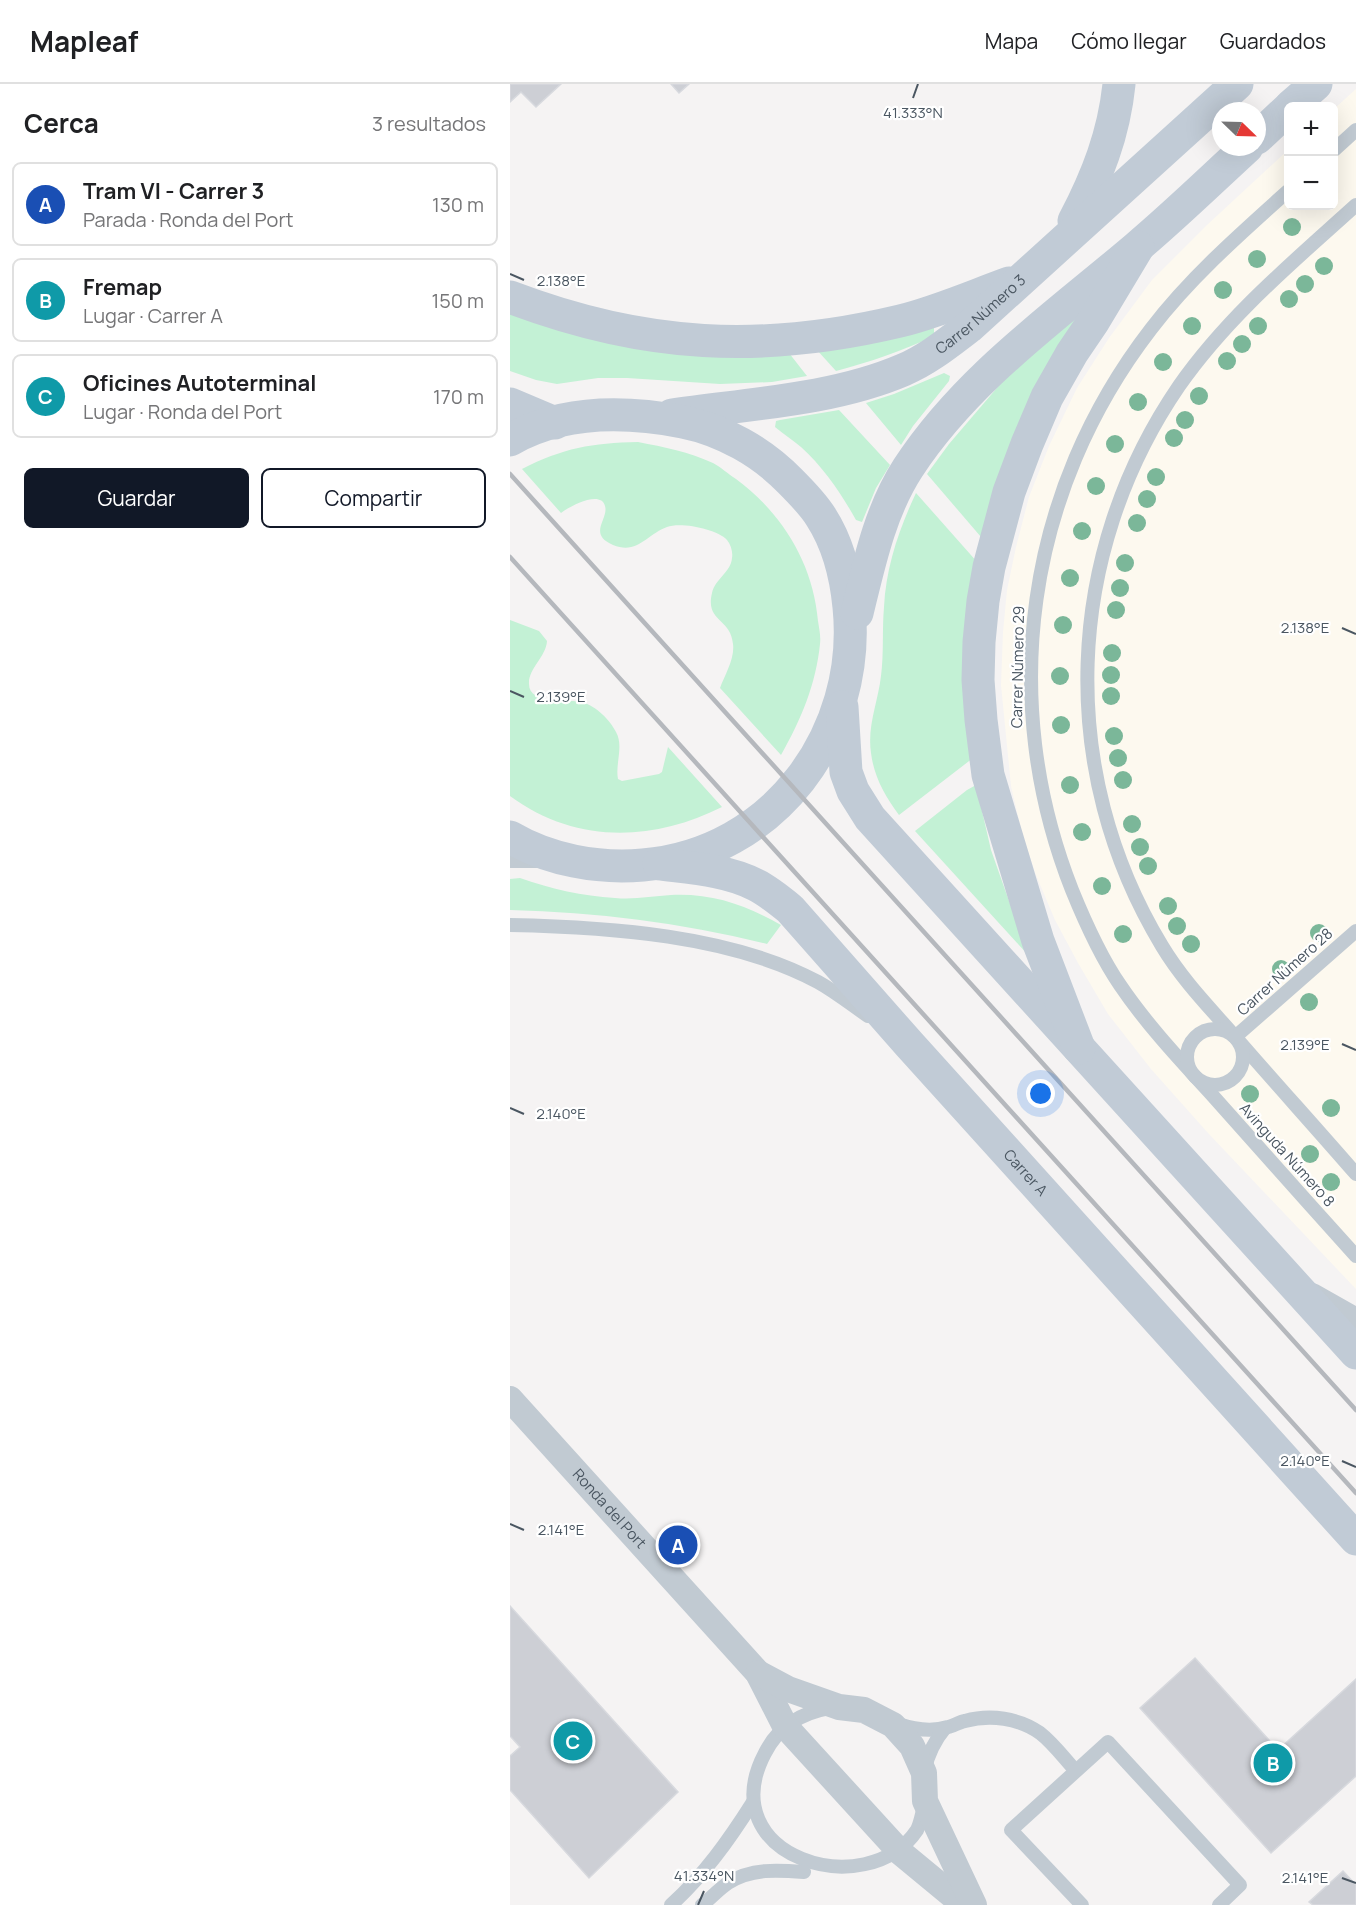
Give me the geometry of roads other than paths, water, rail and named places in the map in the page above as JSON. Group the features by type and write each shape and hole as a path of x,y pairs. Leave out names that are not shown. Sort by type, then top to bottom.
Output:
{"main road":[{"path":"1066,237 1092,186 1109,142 1119,84"},
{"name":"Carrer Número 3","path":"659,417 812,396 904,370 938,351 969,327 1238,84"},
{"path":"1296,102 1316,84"},
{"path":"1266,130 1284,113"},
{"path":"510,837 526,847 570,861 608,866 659,864 702,853 730,840 780,805 798,784 834,722 842,696 852,632 874,548 887,510 907,469 931,435 967,394 1006,358 1138,247 1237,156"},
{"path":"1079,1048 1038,941 988,775 981,720 979,642 982,601 1009,492 1047,397 1138,247"},
{"path":"510,297 567,318 610,328 680,340 744,342 805,339 903,320 1022,279"},
{"path":"510,404 555,423"},
{"path":"510,440 555,423 596,415 628,415 659,417 695,424 742,444 777,467 821,516 836,545 846,578 852,632"},
{"path":"842,696 846,772 853,792 870,818 1356,1353"},
{"name":"Carrer A","path":"659,864 709,871 755,884 774,896 800,920 1356,1539"}],"street":[{"path":"1292,1284 1356,1321"},
{"name":"Ronda del Port","path":"510,1399 758,1673 785,1726 901,1853 964,1905"},
{"name":"Ronda del Port","path":"758,1673 788,1689 839,1707 864,1710 893,1725 912,1746 924,1773 925,1802 974,1905"}],"lane":[{"path":"1344,145 1356,130"},
{"name":"Carrer Número 29","path":"1194,1075 1119,985 1080,911 1062,866 1046,812 1032,736 1032,626 1046,544 1060,497 1101,406 1149,330 1179,295 1284,195"},
{"path":"1356,205 1240,312 1179,386 1134,464 1113,516 1098,571 1086,664 1087,706 1092,749 1111,836 1130,884 1162,947 1188,985 1356,1174"},
{"path":"510,861 570,861"},
{"path":"510,925 570,926 655,936 713,945 751,955 819,983 909,1044"},
{"name":"Carrer Número 28","path":"1235,1037 1356,931"},
{"path":"1209,1029 1228,1031 1241,1044 1243,1062 1234,1077 1218,1085 1209,1084 1194,1075 1187,1057 1189,1048 1200,1033 1209,1029"},
{"name":"Avinguda Número 8","path":"1194,1075 1356,1256"},
{"name":"Ronda del Port","path":"839,1707 811,1712 785,1726 770,1742 761,1759 754,1783 753,1802 759,1824 768,1842 783,1859 809,1873 836,1879 860,1876 882,1868 901,1853 917,1829 925,1802"},
{"path":"880,1718 912,1728 945,1728 984,1717 1002,1718 1040,1733 1075,1770"},
{"path":"924,1773 927,1757 936,1738 945,1728"},
{"path":"1082,1905 1011,1830 1108,1742 1240,1885 1219,1905"},
{"path":"671,1905 726,1845 753,1802"},
{"path":"702,1905 728,1882 747,1874 769,1870 809,1873"}],"railway":[{"path":"510,474 1356,1410"},
{"path":"510,557 1356,1493"}],"place":[{"name":"Tram VI - Carrer 3","path":"678,1545"},
{"name":"Oficines Autoterminal","path":"573,1741"},
{"name":"Fremap","path":"1273,1763"}]}
